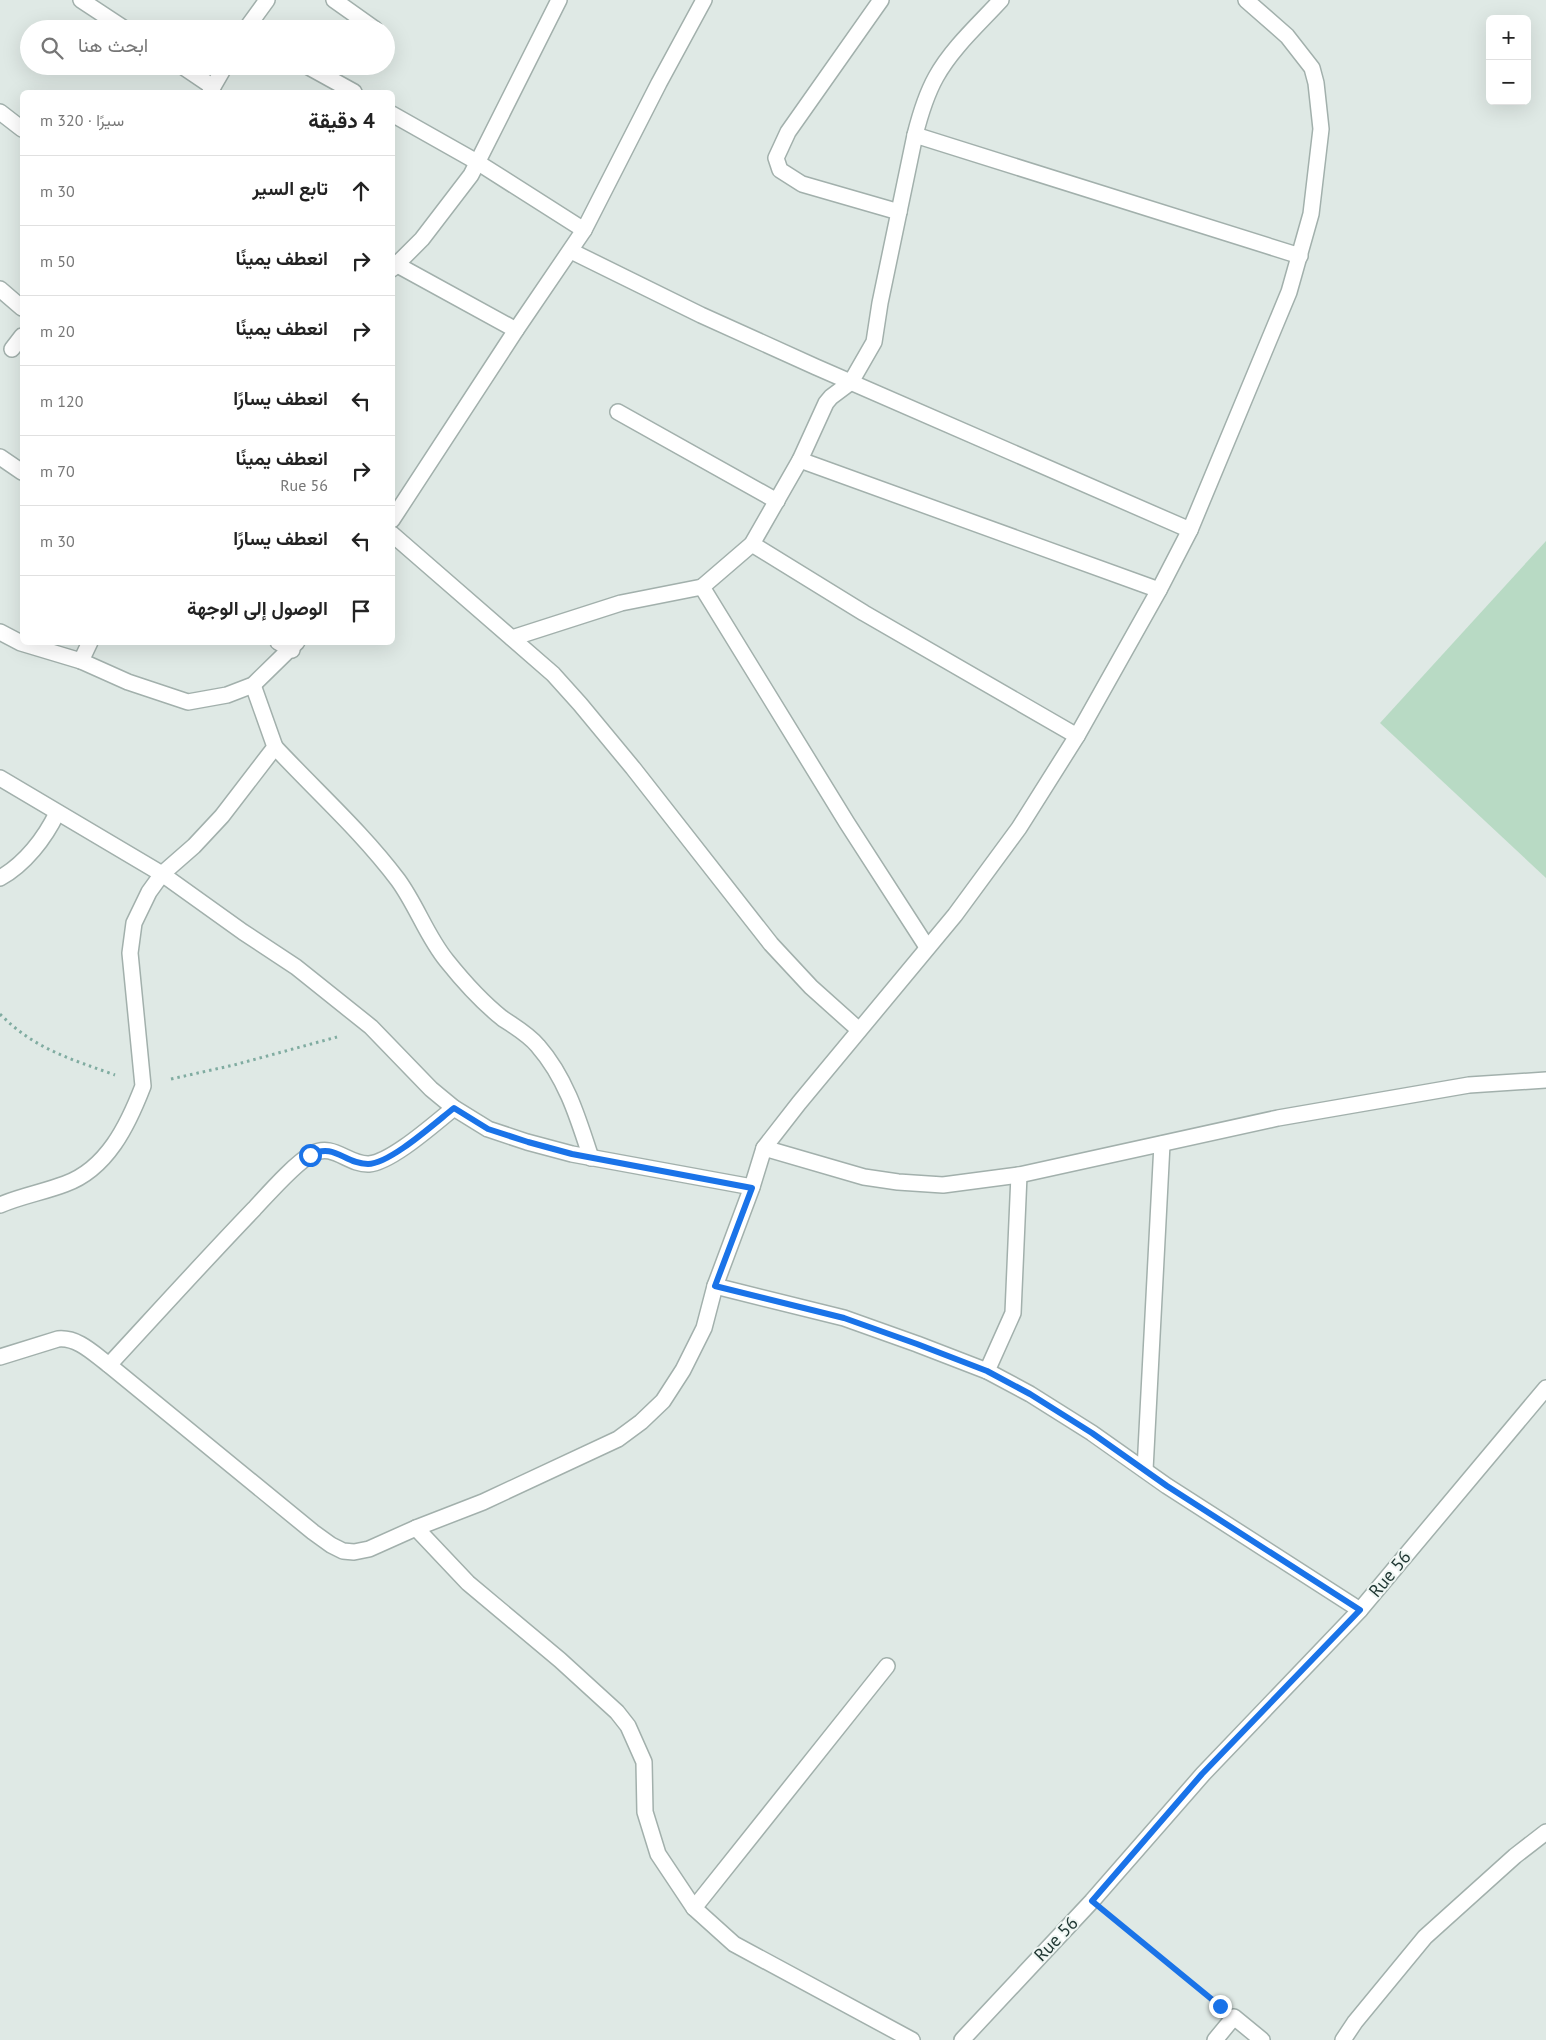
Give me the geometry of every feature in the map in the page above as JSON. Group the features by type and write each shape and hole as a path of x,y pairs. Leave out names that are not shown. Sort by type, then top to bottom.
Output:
{"street":[{"path":"81,0 111,20"},
{"path":"253,20 268,0"},
{"path":"334,0 362,20"},
{"path":"395,264 422,239 472,175 559,0"},
{"path":"395,515 584,230 659,83 704,0"},
{"path":"880,0 788,132 776,158 780,170 802,184 899,212"},
{"path":"512,638 621,603 702,587 752,544 800,460 826,403 851,382 862,366 874,342 915,135 921,112 936,76 954,51 1001,0"},
{"path":"0,1357 58,1338 67,1338 86,1348 331,1545 349,1551 369,1549 482,1502 610,1442 642,1422 663,1401 691,1356 704,1328 715,1286 752,1188 764,1148 955,915 1019,828 1077,736 1159,590 1190,530 1289,292 1312,214 1317,173 1321,129 1316,82 1312,68 1287,36 1246,0"},
{"path":"193,75 212,90 220,75"},
{"path":"324,75 350,90"},
{"path":"0,112 20,127"},
{"path":"395,116 477,162 584,230"},
{"path":"915,135 1300,256"},
{"path":"571,251 701,315 1190,530"},
{"path":"395,266 516,330"},
{"path":"0,289 20,306"},
{"path":"12,348 20,338"},
{"path":"618,412 777,501"},
{"path":"0,457 20,471"},
{"path":"800,460 1159,590"},
{"path":"395,537 552,674 580,704 694,843 771,944 811,987 860,1030"},
{"path":"752,544 864,613 1077,736"},
{"path":"702,587 847,823 927,947"},
{"path":"0,632 20,642"},
{"path":"28,645 81,662 128,682 188,702 227,695 254,685 289,645"},
{"path":"81,662 89,645"},
{"path":"254,685 275,746 312,787 352,826 399,882 439,952 459,976 502,1018 522,1030 537,1044 550,1061 573,1105 591,1158"},
{"path":"0,1205 25,1195 64,1185 88,1174 112,1147 136,1105 143,1086 130,953 134,923 149,892 162,874 194,846 222,816 275,746"},
{"path":"0,778 56,813 162,874 243,932 296,966 371,1027 431,1089 454,1108 488,1129 528,1142 591,1158 752,1188"},
{"path":"0,878 29,854 50,827 56,813"},
{"path":"764,1148 864,1177 898,1182 943,1185 1019,1175 1278,1118 1469,1086 1546,1080"},
{"path":"109,1365 234,1229 310,1155 328,1150 357,1162 369,1164 380,1161 402,1148 454,1108"},
{"path":"1145,1470 1162,1144"},
{"path":"987,1371 1013,1313 1019,1175"},
{"path":"715,1286 844,1318 987,1371 1030,1394 1092,1433 1145,1470 1360,1610"},
{"name":"Rue 56","path":"962,2040 1092,1901 1202,1774 1360,1610 1546,1388"},
{"path":"416,1528 468,1583 560,1660 617,1712 628,1726 644,1762 645,1812 658,1854 694,1908 734,1944 912,2040"},
{"path":"694,1908 887,1666"},
{"path":"1343,2040 1425,1937 1515,1856 1546,1832"},
{"path":"1215,2040 1234,2017 1262,2040"}],"path":[{"path":"0,1014 24,1035 51,1052 143,1086 234,1065 371,1027"},
{"path":"1092,1901 1234,2017"}],"green space":[{"path":"1546,541 1546,878 1380,723"}],"route":[{"path":"310,1155 328,1150 357,1162 369,1164 380,1161 402,1148 454,1108 488,1129 572,1154 752,1188 715,1286 844,1318 987,1371 1030,1394 1092,1433 1167,1486 1360,1610 1202,1774 1092,1901 1220,2006"}]}
